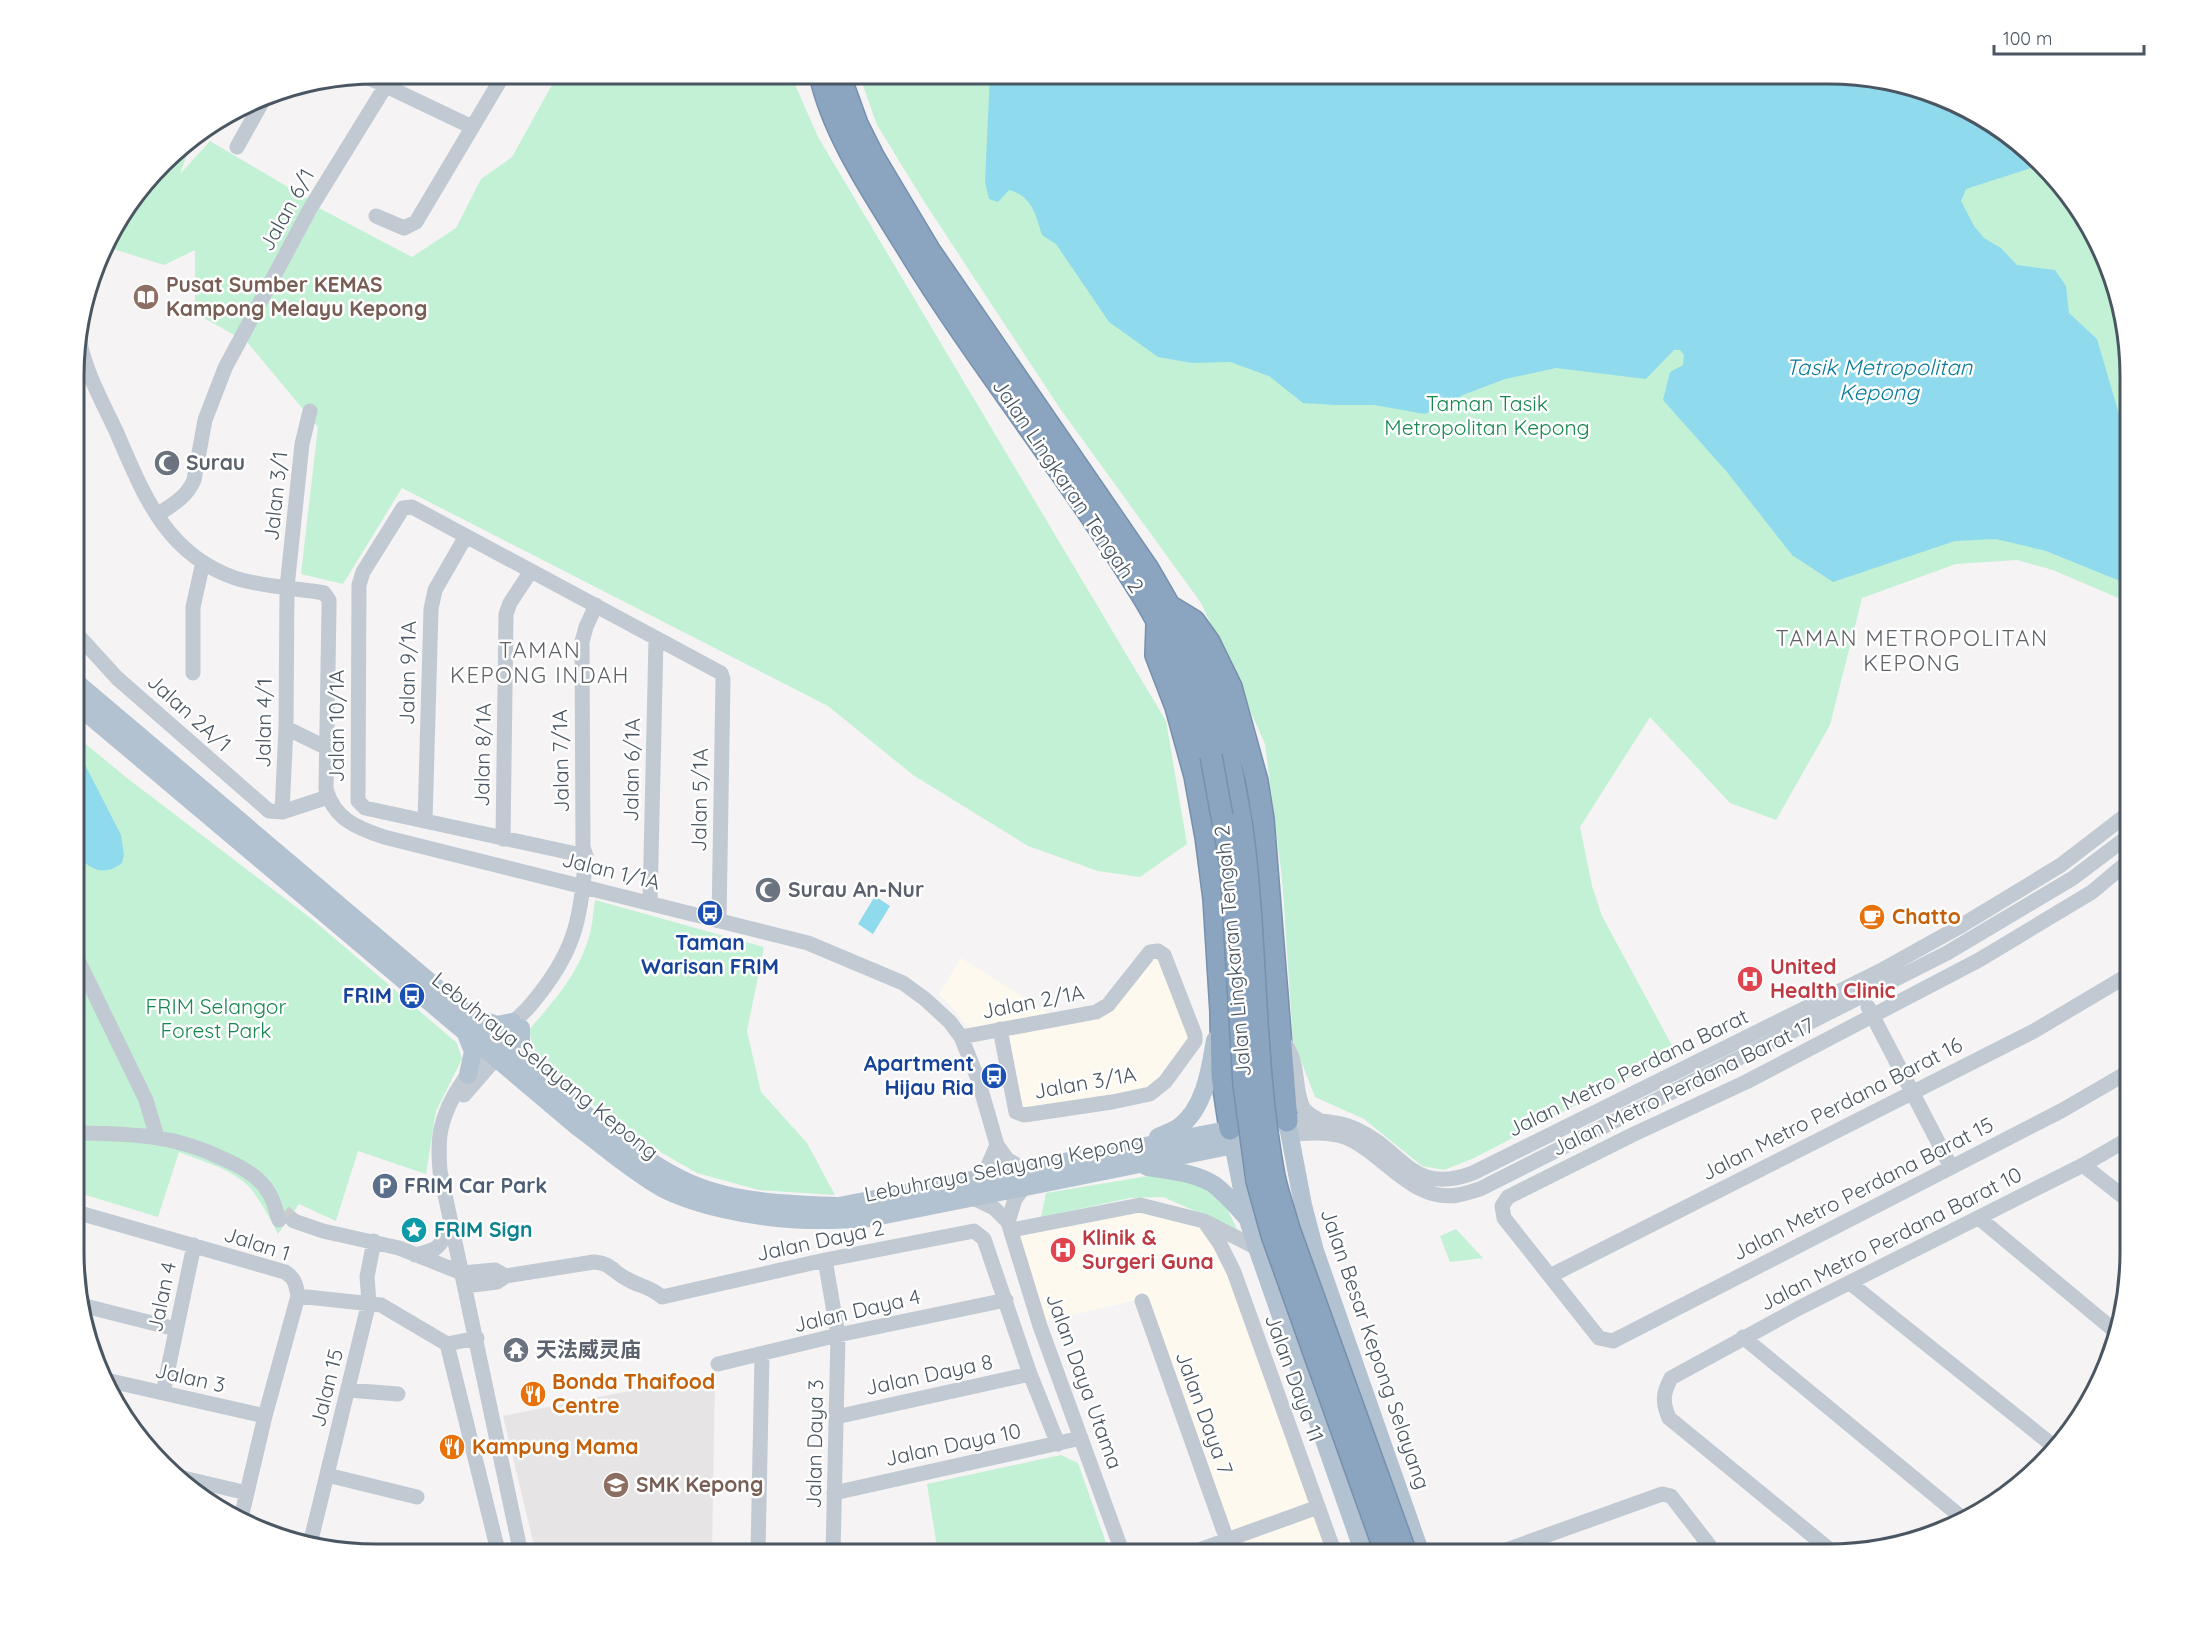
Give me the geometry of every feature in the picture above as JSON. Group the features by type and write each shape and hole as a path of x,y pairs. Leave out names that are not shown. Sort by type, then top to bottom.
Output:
{"highway":[{"name":"Jalan Lingkaran Tengah 2","path":"824,84 841,133 885,211 962,332 1133,580 1163,614"},
{"name":"Jalan Lingkaran Tengah 2","path":"843,84 862,133 889,184 929,250 1148,569 1190,690 1220,755 1247,862 1263,1084 1275,1177 1289,1229 1402,1544"},
{"path":"1232,1137 1222,1076 1221,1012 1214,899 1206,837 1195,776 1176,707 1156,655 1163,614 1194,621 1209,642 1231,687 1257,781 1264,830 1288,1127"},
{"name":"Jalan Lingkaran Tengah 2","path":"1220,755 1231,866 1244,1084 1257,1181 1272,1235 1382,1544"},
{"path":"1222,1076 1233,1089 1250,1095 1257,1094 1274,1082 1282,1062"}],"main road":[{"name":"Lebuhraya Selayang Kepong","path":"84,689 465,1012 497,1049 579,1128 660,1187 677,1196 710,1206 789,1221 838,1221 870,1218 971,1197 1024,1177"},
{"name":"Lebuhraya Selayang Kepong","path":"84,711 465,1032 531,1068 589,1117 665,1171 704,1189 738,1197 789,1204 839,1206 983,1177 1024,1177 1288,1127"},
{"path":"465,1012 491,1024 518,1022 521,1045 531,1068"},
{"path":"1134,1157 1179,1127 1189,1117 1204,1090 1209,1075 1221,1012"},
{"path":"465,1032 473,1051 468,1075"},
{"name":"Jalan Besar Kepong Selayang","path":"1288,1127 1303,1205 1315,1251 1418,1544"},
{"path":"1232,1137 1247,1213 1257,1248 1361,1544"},
{"path":"1134,1157 1212,1184 1247,1213"},
{"path":"1247,1213 1256,1180 1263,1172 1272,1168 1281,1170 1288,1177 1303,1205"}],"street":[{"name":"Jalan 6/1","path":"157,515 179,500 190,489 194,480 205,420 225,368 311,207 387,84"},
{"path":"396,84 472,127"},
{"path":"376,216 404,228 417,222 498,84"},
{"path":"237,147 258,109"},
{"path":"85,358 146,498 174,541 203,562 234,578 324,593 329,600 325,747 328,797 282,812"},
{"name":"Jalan 3/1","path":"287,587 303,444 310,411"},
{"name":"Jalan 10/1A","path":"466,536 412,507 404,508 363,572 359,585 358,801 365,808 503,839 582,853"},
{"path":"466,536 656,639"},
{"name":"Jalan 9/1A","path":"425,820 431,609 435,590 466,536"},
{"path":"193,673 193,607 203,562"},
{"name":"Jalan 8/1A","path":"503,839 506,614 510,603 531,571"},
{"name":"Jalan 4/1","path":"282,812 286,728 287,587"},
{"name":"Jalan 7/1A","path":"497,1049 558,970 576,930 582,885 576,876 582,853 582,642 585,627 596,605"},
{"name":"Jalan 5/1A","path":"656,639 714,668 721,673 723,679 719,921"},
{"name":"Jalan 6/1A","path":"650,903 656,639"},
{"name":"Jalan 2A/1","path":"84,642 117,678 269,811 282,812"},
{"path":"286,728 325,747"},
{"name":"Jalan 1/1A","path":"328,797 344,819 368,831 395,840 808,943 903,983 926,999 950,1022 961,1037 978,1079 997,1145 1024,1177"},
{"name":"Jalan Metro Perdana Barat","path":"1455,1188 1484,1168 1890,966 2061,865 2120,820"},
{"name":"Jalan Metro Perdana Barat","path":"1288,1127 1347,1138 1366,1149 1414,1185 1432,1193 1455,1188 1480,1189 1947,953 2086,869 2120,842"},
{"name":"Jalan Metro Perdana Barat 17","path":"1550,1276 1504,1218 1503,1206 1508,1197 1632,1135 1746,1082 1979,960 2092,892 2120,868"},
{"name":"Jalan 2/1A","path":"961,1037 1096,1012 1108,1005 1150,952 1158,951"},
{"name":"Jalan 3/1A","path":"1000,1029 1016,1112 1019,1114 1112,1102 1150,1094 1165,1082 1195,1041 1195,1035 1164,955 1158,951"},
{"path":"84,973 146,1100 157,1137"},
{"name":"Jalan Metro Perdana Barat 16","path":"1550,1276 2034,1031 2120,980"},
{"path":"1863,996 1951,1167"},
{"path":"1280,1036 1294,1062 1302,1107 1318,1120"},
{"path":"497,1049 468,1075 454,1093 441,1127 439,1152 440,1171 520,1544"},
{"path":"448,1108 459,1101 497,1049"},
{"name":"Jalan Metro Perdana Barat 15","path":"1550,1276 1599,1338 1613,1341 2061,1112 2120,1077"},
{"name":"Jalan Metro Perdana Barat","path":"1288,1127 1318,1120 1340,1123 1369,1136 1419,1175 1455,1188"},
{"path":"84,1133 157,1137 189,1144 240,1167 256,1178 266,1188 284,1217 464,1280"},
{"name":"Jalan Metro Perdana Barat 10","path":"1823,1544 1669,1418 1664,1406 1663,1394 1671,1378 1743,1338 2083,1166 2120,1144"},
{"path":"983,1177 997,1145"},
{"path":"2083,1166 2120,1194"},
{"path":"1009,1226 1015,1199 1024,1177"},
{"path":"971,1197 994,1208 1009,1226"},
{"path":"1009,1226 1140,1205 1204,1221 1257,1248"},
{"name":"Jalan 1","path":"84,1214 285,1272 292,1276 298,1296"},
{"path":"1979,1218 2110,1327"},
{"name":"Jalan Daya 11","path":"1204,1221 1220,1244 1234,1272 1331,1544"},
{"path":"415,1255 432,1252 438,1248 452,1225"},
{"name":"Jalan Daya Utama","path":"1009,1226 1040,1326 1119,1544"},
{"name":"Jalan Daya 2","path":"464,1280 497,1282 506,1276 604,1262 627,1279 651,1288 662,1296 825,1260 974,1231 984,1239 1006,1300"},
{"name":"Jalan 4","path":"163,1393 194,1245"},
{"path":"373,1247 415,1255 464,1280"},
{"name":"Jalan 15","path":"312,1536 369,1302 367,1277 373,1247"},
{"name":"Jalan Daya 3","path":"825,1260 838,1335 833,1544"},
{"path":"1850,1283 2050,1443"},
{"path":"243,1512 265,1416 298,1296 381,1305 447,1344 477,1338"},
{"path":"1006,1300 1030,1374 1058,1444"},
{"name":"Jalan Daya 4","path":"718,1364 838,1335 1006,1300"},
{"name":"Jalan Daya 7","path":"1142,1301 1227,1540"},
{"path":"90,1307 176,1329"},
{"path":"1743,1338 1957,1514"},
{"path":"447,1344 488,1544"},
{"path":"758,1544 762,1355"},
{"name":"Jalan Daya 8","path":"836,1417 1030,1374"},
{"name":"Jalan 3","path":"114,1382 265,1416"},
{"path":"348,1390 398,1394"},
{"name":"Jalan Daya 10","path":"834,1493 1081,1438"},
{"path":"327,1475 417,1497"},
{"path":"194,1480 247,1493"},
{"path":"1523,1544 1662,1494 1671,1496 1708,1544"},
{"path":"1216,1544 1318,1507"}],"shaded area":[{"path":"1156,955 1192,1034 1163,1080 1147,1091 1021,1112 1004,1032 1100,1015"},
{"path":"961,958 1049,1013 971,1031 949,1003 938,995"},
{"path":"1139,1209 1201,1225 1229,1270 1326,1544 1228,1544 1232,1542 1145,1298 1043,1322 1016,1233"},
{"name":"SMK Kepong","path":"715,1374 712,1544 534,1544 503,1416"}],"green space":[{"path":"552,84 795,84 818,137 1166,721 1187,844 1140,877 1098,871 1028,846 913,775 828,706 402,488 343,584 301,574 318,427 247,342 319,208 412,257 456,228 481,179 512,157"},
{"name":"Taman Tasik Metropolitan Kepong","path":"863,84 1828,84 1866,86 1922,99 1974,123 2021,156 2060,198 2081,230 2098,264 2110,300 2118,338 2120,599 2053,570 2017,560 1956,564 1862,598 1830,725 1776,820 1730,803 1650,717 1580,827 1592,886 1602,916 1676,1053 1474,1158 1444,1170 1422,1166 1364,1119 1315,1097 1293,1040 1282,878 1265,744 1201,603 1059,407 925,203 877,125"},
{"path":"210,141 308,199 236,336 195,313 195,250 164,265 113,249 133,214 156,183 188,152 180,174"},
{"name":"FRIM Selangor Forest Park","path":"84,743 313,920 457,1043 462,1059 436,1111 426,1174 358,1151 336,1221 299,1204 278,1234 259,1200 244,1182 218,1167 179,1152 158,1217 84,1194"},
{"path":"595,900 764,947 747,1031 761,1092 807,1143 835,1195 759,1190 697,1173 650,1146 537,1064 529,1030 547,1009 579,963 590,932"},
{"path":"1154,1175 1197,1184 1224,1203 1237,1229 1163,1197 1130,1198 1041,1217 1046,1193"},
{"path":"1456,1229 1483,1258 1450,1262 1440,1236"},
{"path":"1061,1455 1078,1463 1106,1544 936,1544 927,1484"}],"water":[{"name":"Tasik Metropolitan Kepong","path":"990,84 1828,84 1866,86 1922,99 1974,123 2006,144 2032,168 1966,189 1961,201 1974,226 1984,238 2001,248 2017,265 2055,270 2066,286 2069,313 2097,339 2120,418 2120,581 2046,551 1996,539 1955,541 1833,582 1792,555 1727,472 1663,400 1670,372 1683,365 1684,355 1680,350 1674,350 1646,379 1556,368 1505,379 1463,395 1425,414 1374,405 1303,403 1269,376 1230,362 1192,363 1158,357 1109,322 1056,244 1042,235 1038,220 1028,202 1009,190 998,202 989,199 985,182"},
{"path":"84,763 121,835 124,855 122,863 109,870 97,870 84,862"},
{"path":"875,896 890,906 873,934 858,924"}],"tunnel":[{"path":"284,1212 294,1221"}],"place":[{"name":"Pusat Sumber KEMAS Kampong Melayu Kepong","path":"146,297"},
{"name":"Surau","path":"167,463"},
{"name":"Surau An-Nur","path":"768,890"},
{"name":"Taman Warisan FRIM","path":"710,913"},
{"name":"Chatto","path":"1872,917"},
{"name":"United Health Clinic","path":"1750,979"},
{"name":"FRIM","path":"412,996"},
{"name":"Apartment Hijau Ria","path":"994,1076"},
{"name":"FRIM Car Park","path":"385,1186"},
{"name":"FRIM Sign","path":"414,1230"},
{"name":"Klinik & Surgeri Guna","path":"1063,1250"},
{"name":"天法威灵庙","path":"516,1350"},
{"name":"Bonda Thaifood Centre","path":"533,1394"},
{"name":"Kampung Mama","path":"452,1447"},
{"name":"SMK Kepong","path":"616,1485"}],"district":[{"name":"TAMAN METROPOLITAN KEPONG","path":"1912,650"},
{"name":"TAMAN KEPONG INDAH","path":"540,662"}]}
